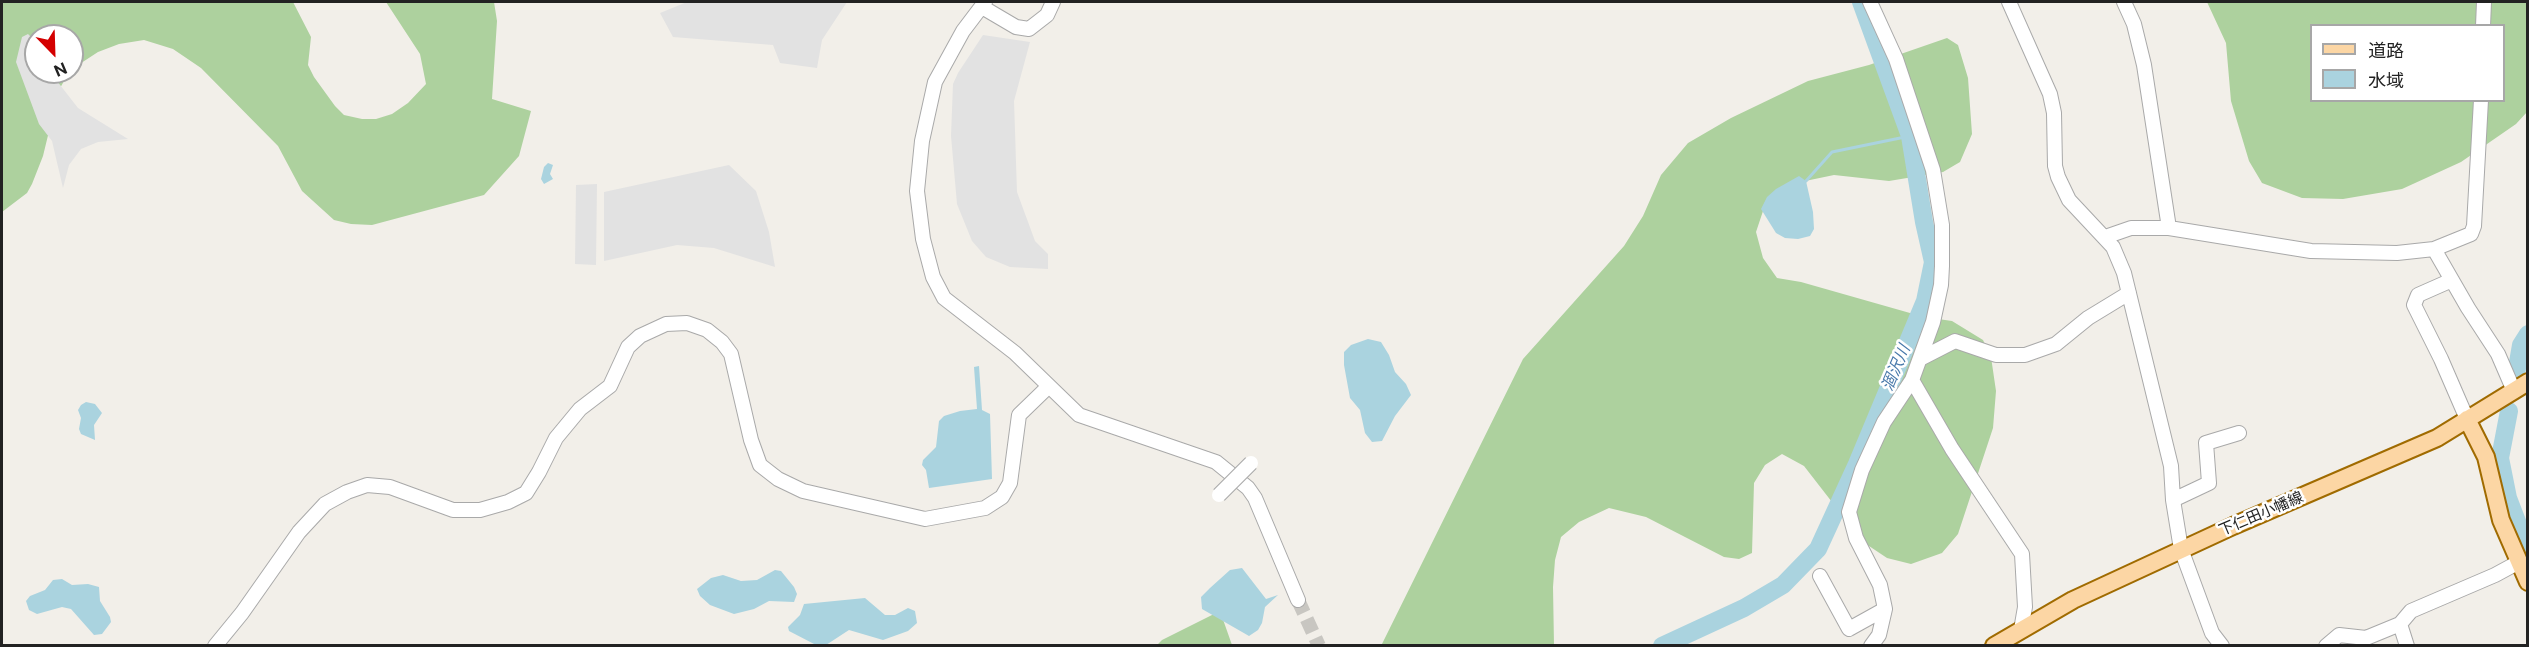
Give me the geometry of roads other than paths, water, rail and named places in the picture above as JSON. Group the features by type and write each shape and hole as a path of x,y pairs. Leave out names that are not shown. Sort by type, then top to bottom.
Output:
{"main road":[{"name":"下仁田小幡線","path":"2001,644 2073,600 2181,549 2437,438 2521,387"},
{"path":"2467,419 2486,458 2497,507 2528,582"}],"street":[{"path":"1053,2 1047,15 1029,29 1016,27 984,4 963,31 934,82 922,141 917,191 923,239 933,277 944,298 1015,352 1079,415 1216,462 1248,488 1255,498 1298,600"},
{"path":"1870,2 1896,59 1933,170 1942,225 1941,285 1933,322 1912,380 1884,422 1862,470 1849,512 1856,538 1880,585 1885,609 1879,635 1871,645"},
{"path":"2009,2 2050,94 2054,112 2055,166 2058,177 2069,200 2113,247 2124,273 2171,466 2173,500 2181,549 2212,633 2222,645"},
{"path":"2124,2 2134,24 2144,65 2169,228"},
{"path":"2483,24 2484,2"},
{"path":"2105,237 2131,228 2169,228 2338,254 2397,253 2434,249 2471,234 2474,226 2481,102"},
{"path":"2434,249 2498,354 2521,387"},
{"path":"2452,280 2418,295 2414,306 2441,359 2467,419"},
{"path":"1920,359 1955,341 1996,355 2025,355 2056,344 2088,318 2129,293"},
{"path":"215,645 242,614 299,532 325,504 347,492 366,485 390,487 453,510 480,510 526,493 556,438 580,409 610,386 628,347 640,336 666,324 687,323 707,330 722,342 731,354 751,440 760,465 778,479 803,491 925,519 985,508 1002,497 1010,483 1019,415 1048,386"},
{"path":"1912,380 1952,449 2022,554 2025,607 2021,630"},
{"path":"2173,500 2210,483 2206,444 2239,432"},
{"path":"1220,495 1251,463"},
{"path":"2326,645 2339,635 2366,638 2400,624 2411,611 2519,562"},
{"path":"1820,576 1849,628 1885,609"},
{"path":"2400,624 2407,645"}],"water":[{"path":"548,163 553,165 550,174 553,179 544,184 541,179 544,167"},
{"path":"1799,176 1806,181 1813,212 1814,229 1810,236 1798,239 1785,238 1776,233 1761,209 1767,197 1776,189"},
{"path":"1368,339 1381,342 1395,372 1406,384 1411,395 1395,416 1382,441 1372,442 1365,433 1360,410 1350,398 1344,365 1344,352 1351,345"},
{"path":"979,366 982,410 990,414 992,479 929,488 926,470 922,465 923,460 936,447 939,421 944,416 977,409 974,367"},
{"path":"86,402 95,404 102,413 94,425 95,440 81,434 79,429 81,418 78,410"},
{"path":"1242,568 1266,599 1278,595 1265,607 1258,630 1249,636 1202,609 1201,597 1230,570"},
{"path":"775,570 781,571 794,587 797,594 794,602 769,601 754,609 734,614 710,605 700,596 697,589 711,578 723,575 741,581 757,580"},
{"path":"62,579 72,585 88,584 99,587 100,601 111,622 102,634 94,635 71,609 62,607 37,614 29,610 26,601 30,596 45,590 53,580"},
{"path":"865,598 885,615 895,615 908,608 915,611 917,623 908,631 883,640 849,630 826,645 816,645 789,631 788,627 800,615 804,604"}],"waterway":[{"name":"涸沢川","path":"1662,646 1744,608 1783,585 1818,549 1857,464 1925,301 1933,262 1910,136 1861,2"},
{"path":"1806,181 1832,152 1910,136"},
{"path":"2516,374 2521,345 2528,334"},
{"path":"2509,411 2500,458 2508,498 2528,550"}],"tunnel":[{"path":"1298,600 1319,646"}]}
